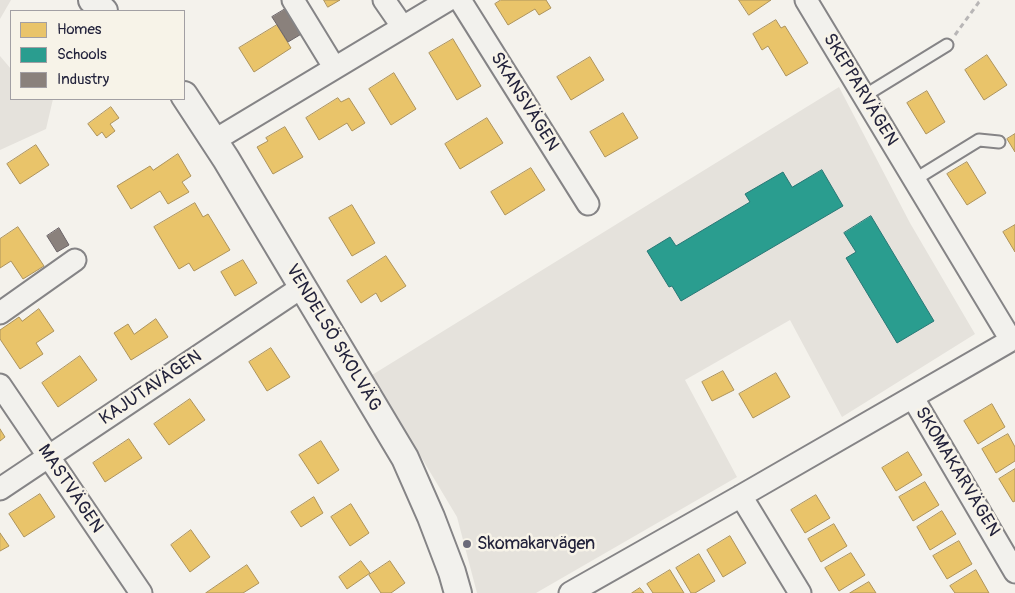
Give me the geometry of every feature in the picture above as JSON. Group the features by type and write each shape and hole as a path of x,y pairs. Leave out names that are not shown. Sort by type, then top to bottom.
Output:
{"street":[{"path":"92,0 103,10"},
{"path":"293,0 334,67"},
{"path":"384,0 402,26"},
{"path":"215,140 448,0"},
{"name":"SKANSVÄGEN","path":"460,0 588,204"},
{"name":"SKEPPARVÄGEN","path":"806,0 914,180 1013,339"},
{"name":"VENDELSÖ SKOLVÄG","path":"185,95 215,140 294,292 405,458 435,526 458,593"},
{"path":"0,313 76,260"},
{"name":"KAJUTAVÄGEN","path":"0,489 294,292"},
{"name":"SKOMAKARVÄGEN","path":"570,593 1013,339"},
{"name":"MASTVÄGEN","path":"0,385 141,593"},
{"name":"SKOMAKARVÄGEN","path":"913,398 1015,572"},
{"path":"741,496 800,593"}],"lane":[{"path":"864,96 947,45"},
{"path":"914,180 979,140 999,142"}],"path":[{"path":"947,45 982,0"}],"shaded area":[{"path":"0,0 11,0 0,19"},
{"path":"0,56 10,68 10,100 53,100 46,129 0,150"},
{"path":"839,87 910,223 975,334 842,417 790,320 685,380 737,477 536,593 477,593 457,517 372,375"}],"building: Homes":[{"path":"324,0 340,0 328,7"},
{"path":"501,0 546,0 551,8 539,15 535,9 508,25 495,4"},
{"path":"739,0 771,0 749,15"},
{"path":"776,20 781,28 785,26 808,63 786,76 768,46 762,50 753,34"},
{"path":"277,25 291,48 254,72 239,48"},
{"path":"453,39 481,86 457,100 429,53"},
{"path":"987,55 1007,85 984,100 965,70"},
{"path":"590,57 604,80 571,100 557,77"},
{"path":"394,73 416,109 391,125 369,89"},
{"path":"927,91 945,122 926,134 907,103"},
{"path":"338,98 341,102 349,98 365,123 352,131 347,123 319,140 306,118"},
{"path":"111,107 119,118 110,124 115,131 106,138 102,132 97,136 88,124"},
{"path":"623,113 638,138 605,157 590,132"},
{"path":"487,118 503,143 460,169 445,144"},
{"path":"285,127 303,157 273,174 257,147 268,141 266,138"},
{"path":"1015,134 1015,152 1007,139"},
{"path":"36,145 49,165 20,184 7,164"},
{"path":"178,154 191,176 182,182 189,192 168,204 160,191 131,209 117,186 150,166 153,170"},
{"path":"967,162 986,193 967,205 947,174"},
{"path":"531,168 545,190 505,215 491,192"},
{"path":"195,203 203,217 208,214 230,250 194,271 189,263 179,269 154,227"},
{"path":"352,205 375,243 352,256 329,218"},
{"path":"1015,225 1015,252 1003,232"},
{"path":"18,227 44,266 23,279 11,261 0,268 0,239"},
{"path":"386,256 406,286 381,302 376,293 361,303 347,281"},
{"path":"243,260 257,283 235,296 221,272"},
{"path":"39,309 54,331 36,343 43,354 20,369 0,339 0,330 19,317 22,321"},
{"path":"156,319 168,337 131,360 114,333 128,324 134,334"},
{"path":"271,348 290,377 267,391 249,362"},
{"path":"80,356 97,380 58,407 42,383"},
{"path":"723,371 734,390 712,401 702,382"},
{"path":"776,373 790,397 753,418 739,394"},
{"path":"190,399 205,420 169,445 154,424"},
{"path":"992,404 1005,427 978,444 964,421"},
{"path":"0,429 5,437 0,441"},
{"path":"1008,434 1015,447 1015,461 996,473 982,449"},
{"path":"129,439 142,458 105,482 93,463"},
{"path":"321,441 339,470 318,484 299,455"},
{"path":"908,452 922,475 896,491 882,468"},
{"path":"1015,469 1015,501 1013,502 999,479"},
{"path":"925,482 939,505 913,521 899,497"},
{"path":"40,494 55,517 24,537 9,514"},
{"path":"816,495 830,518 805,533 791,510"},
{"path":"314,497 323,513 301,527 291,512"},
{"path":"351,504 369,533 350,546 331,517"},
{"path":"942,511 956,534 930,550 917,527"},
{"path":"834,524 847,546 821,562 808,539"},
{"path":"191,530 210,557 190,572 171,545"},
{"path":"0,533 9,546 0,551"},
{"path":"730,536 746,563 723,577 707,550"},
{"path":"959,541 972,564 947,579 933,556"},
{"path":"851,553 865,575 839,591 825,568"},
{"path":"699,554 715,581 695,593 691,593 676,568"},
{"path":"361,561 370,573 347,589 339,577"},
{"path":"390,561 405,583 391,593 381,593 369,575"},
{"path":"247,565 259,583 243,593 206,593"},
{"path":"670,570 684,593 653,593 647,584"},
{"path":"976,570 989,593 955,593 950,586"},
{"path":"869,582 876,593 850,593"},
{"path":"640,588 644,593 632,593"}],"building: Schools":[{"path":"822,170 843,206 681,301 672,286 669,287 647,251 670,237 676,246 750,202 745,194 783,172 792,187"},
{"path":"871,216 934,321 897,343 846,258 856,252 844,233"}],"building: Industry":[{"path":"287,8 303,33 288,42 272,17"},
{"path":"59,228 69,245 57,252 47,236"}],"place":[{"name":"Skomakarvägen","path":"467,544"}]}
